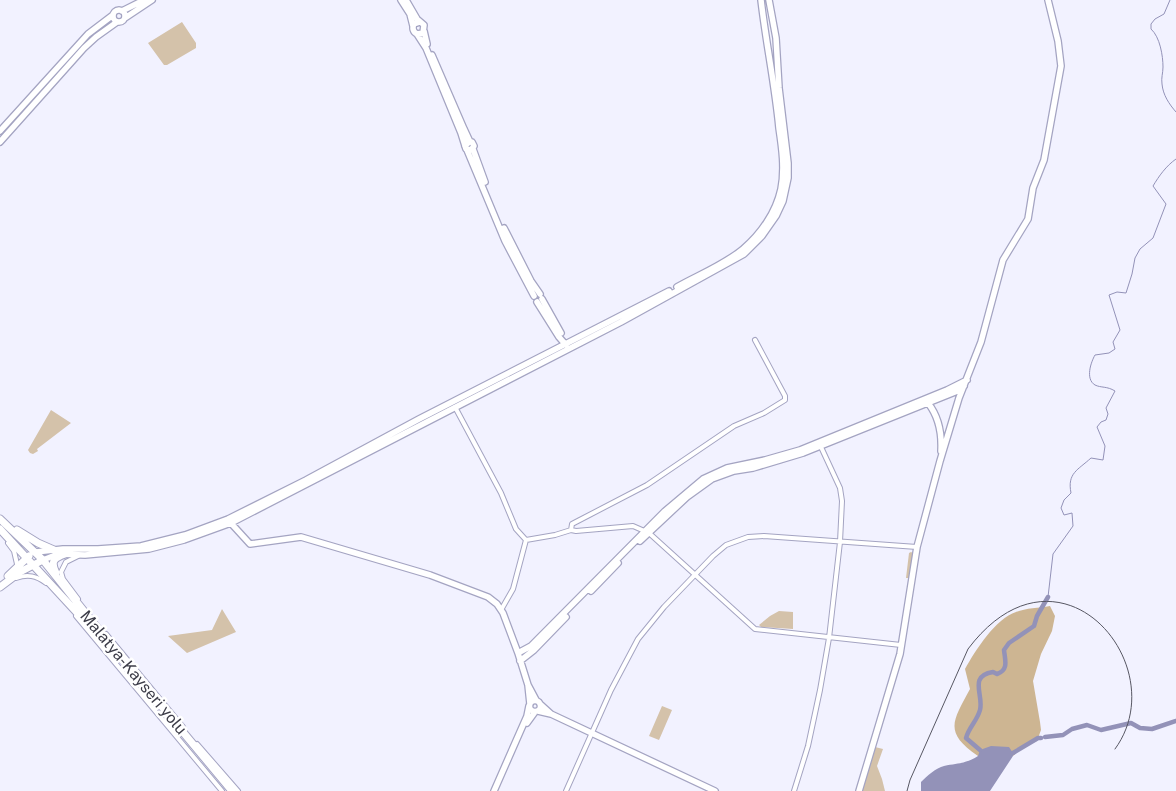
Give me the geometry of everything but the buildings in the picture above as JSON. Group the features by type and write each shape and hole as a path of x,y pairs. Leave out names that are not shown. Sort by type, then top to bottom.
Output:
{"highway":[{"path":"0,517 32,553 48,585"},
{"path":"0,523 32,553"},
{"path":"9,526 54,550"},
{"path":"0,529 14,544 32,553"},
{"path":"14,544 18,556 15,568"},
{"path":"0,582 32,553"},
{"name":"Malatya-Kayseri yolu","path":"32,553 38,564 60,582 232,791"},
{"path":"60,582 53,566 53,561 65,554"},
{"path":"0,587 20,572 38,564"},
{"path":"38,564 80,612 87,616"},
{"path":"42,575 96,633 228,791"}],"main road":[{"path":"0,131 88,34 116,11 122,11 144,0"},
{"path":"0,142 84,48 117,22 121,22 124,18 152,0"},
{"path":"402,0 410,14 414,32 426,48 503,226 538,297 568,345"},
{"path":"406,0 424,26 426,42 464,129 469,146"},
{"path":"38,564 53,556 65,554 85,555 149,549 184,540 230,521 455,407 732,257 750,243 766,224 777,203 783,173 776,96 761,0"},
{"path":"32,553 148,544 230,521 568,345 723,267 744,254 769,228 783,201 788,178 775,32 769,0"},
{"path":"859,791 901,645 917,547 940,461 965,383 981,342 1003,260 1028,219 1033,188 1044,160 1061,66 1058,41 1048,0"},
{"path":"122,11 124,18"},
{"path":"113,15 114,20 117,22"},
{"path":"763,20 773,22"},
{"path":"413,26 420,22"},
{"path":"417,34 424,31"},
{"path":"765,31 775,32"},
{"path":"518,653 532,646 647,532 687,497 712,479 734,471 776,462 821,447 928,403 965,383"},
{"path":"520,660 534,650 688,490 713,473 800,450 965,383"},
{"path":"928,403 940,425 942,436 940,461"},
{"path":"230,521 250,544 294,537 308,539 452,582 488,597 497,604 518,653 528,685 540,708 530,718 495,791"},
{"path":"495,791 527,716 529,705 528,685"},
{"path":"538,702 551,714"},
{"path":"529,705 538,702"},
{"path":"529,705 531,710 551,714 715,791"}],"street":[{"path":"21,106 28,111"},
{"path":"571,530 572,524 647,485 734,426 764,413 785,400 786,396 755,340"},
{"path":"455,407 501,493 516,529 526,540"},
{"path":"794,791 799,780 811,730 829,638 840,542 842,493 834,471 821,447"},
{"path":"526,540 571,530 633,526 647,532 755,629 901,645"},
{"path":"0,534 11,545 15,568"},
{"path":"566,791 611,690 638,639 695,575 726,544 748,537 764,536 917,547"},
{"path":"501,610 513,589 526,540"},
{"path":"85,555 66,562 61,570 61,576 238,791"},
{"path":"8,580 26,575 40,578 48,585 222,791"},
{"path":"110,644 126,657"}],"shaded area":[{"path":"182,22 196,43 196,48 164,65 148,43"},
{"path":"51,410 71,423 37,449 38,451 33,454 30,453 28,450"},
{"path":"909,553 913,553 911,578 906,578"},
{"path":"1050,606 1055,616 1052,631 1041,654 1033,681 1041,730 1037,741 1023,747 1013,756 1013,753 978,756 960,740 954,726 959,710 970,689 965,669 980,645 1008,615 1028,609"},
{"path":"222,609 236,632 187,653 168,636 212,630"},
{"path":"779,611 793,612 793,629 761,627 759,625 770,616"},
{"path":"662,706 672,710 659,740 649,736"},
{"path":"875,747 883,749 877,766 885,791 861,791"}],"water":[{"path":"991,746 1009,747 1013,756 990,791 921,791 921,782 935,770 944,766 969,761 978,756 980,750"}],"waterway":[{"path":"1170,0 1164,14 1155,19 1151,24 1151,29 1157,37 1162,52 1164,92 1176,112"},
{"path":"1048,597 1053,554 1073,526 1072,513 1064,515 1061,508 1064,500 1071,493 1072,476 1091,458 1103,460 1105,446 1097,427 1106,420 1108,414 1106,408 1115,391 1095,385 1090,379 1090,375 1095,355 1109,353 1115,349 1113,342 1120,330 1109,295 1117,292 1126,293 1135,258 1140,249 1153,238 1166,204 1153,186 1163,171 1176,159"},
{"path":"980,750 966,738 980,710 979,682 985,674 993,672 997,674 1003,670 1005,667 1004,650 1009,643 1034,626 1037,616 1048,597"},
{"path":"1045,737 1063,735 1072,729 1087,725 1101,730 1131,723 1140,728 1152,729 1176,721"},
{"path":"1013,753 1041,738"}],"railway":[{"path":"907,791 910,780 968,649 1003,615 1038,602 1071,606 1098,622 1119,649 1131,681 1130,716 1115,749"}]}
